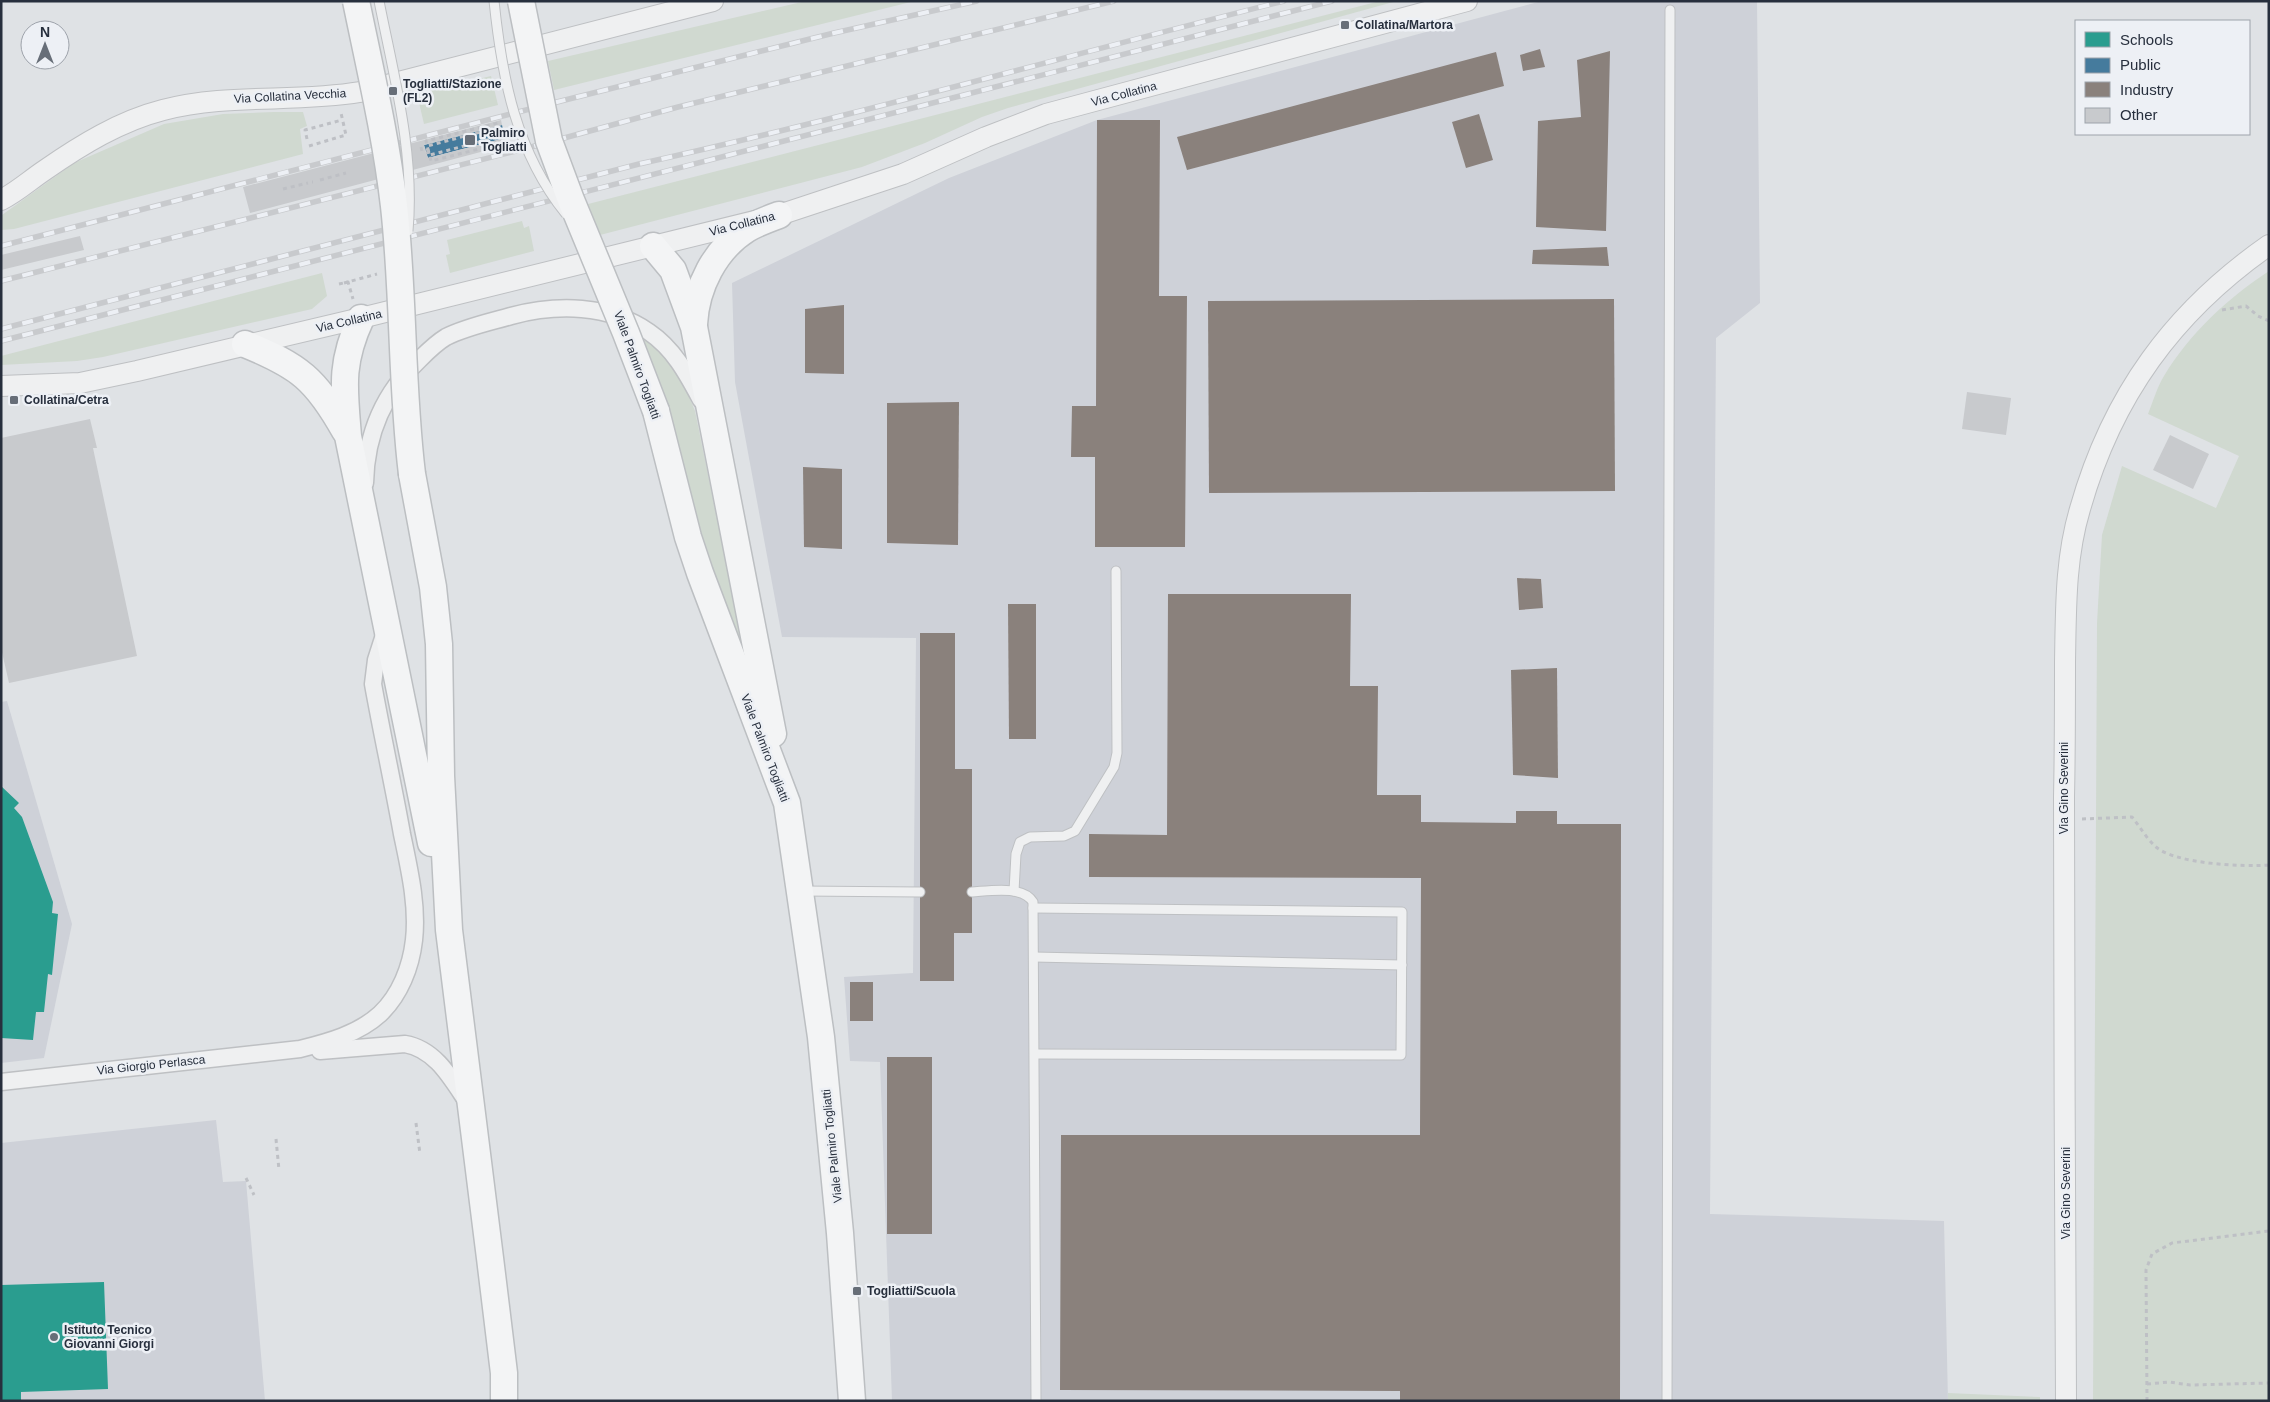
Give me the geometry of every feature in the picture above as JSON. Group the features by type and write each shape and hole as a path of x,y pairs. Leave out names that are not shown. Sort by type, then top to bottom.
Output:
{"main road":[{"path":"356,1 387,154 394,208 401,300 405,397 412,474 433,587 439,644 441,776 449,930 502,1364 504,1401"},
{"name":"Viale Palmiro Togliatti","path":"521,1 549,141 586,239 626,332 656,411 688,537 700,574 786,803 821,1037 840,1233 852,1401"},
{"path":"694,327 694,312 701,288 708,272 722,253 746,230 779,214"},
{"path":"653,246 673,270 694,327 786,803"},
{"path":"357,310 345,364 344,389 348,436 388,622 449,930"},
{"path":"245,344 282,360 303,375 328,402 348,436"}],"street":[{"name":"Via Collatina Vecchia","path":"1,200 96,138 139,118 162,110 224,100 308,98 360,92 713,1"},
{"name":"Via Collatina","path":"1,386 92,381 245,344 357,310 653,246 779,214 903,174 986,137 1046,114 1467,1"},
{"name":"Via Gino Severini","path":"2066,1401 2064,820 2066,591 2070,554 2077,519 2101,449 2125,397 2152,355 2189,311 2218,284 2269,245"},
{"path":"366,520 365,474 368,449 376,421 389,394 403,375 441,340 452,334 496,321 538,310 554,308 593,311 627,319 650,332 676,357 712,420"},
{"path":"300,1049 342,1038 379,1014 400,988 411,957 415,929 413,894 373,684 376,660 388,622"},
{"path":"300,1049 324,1051 404,1044 413,1045 422,1049 437,1062 471,1108"},
{"name":"Via Giorgio Perlasca","path":"1,1082 300,1049"}],"lane":[{"path":"379,1 409,158 410,203 401,300"},
{"name":"Viale Palmiro Togliatti","path":"494,1 502,60 522,141 551,194 586,239"},
{"path":"1667,1401 1670,10"},
{"path":"1014,891 1016,854 1020,842 1030,837 1064,836 1075,831 1114,767 1117,753 1116,571"},
{"path":"799,891 920,892"},
{"path":"972,892 1014,891 1030,897 1033,908 1036,1401"},
{"path":"1033,908 1402,912 1401,1055 1035,1054"},
{"path":"1034,957 1402,965"}],"path":[{"path":"307,139 305,130 342,120"},
{"path":"498,123 502,129 503,143 431,161 426,141 498,123"},
{"path":"496,128 498,137 428,151 496,128"},
{"path":"502,129 430,146 433,154 502,136"},
{"path":"309,146 346,135"},
{"path":"320,180 346,174"},
{"path":"283,189 311,183"},
{"path":"344,283 378,274"},
{"path":"339,284 348,282 357,310"},
{"path":"2189,311 2246,306 2258,316 2269,321"},
{"path":"2064,820 2132,817 2157,848 2188,860 2229,865 2269,865"},
{"path":"416,1123 420,1154"},
{"path":"276,1139 279,1170"},
{"path":"246,1178 254,1195"},
{"path":"2147,1401 2146,1270 2152,1254 2172,1243 2269,1231"},
{"path":"2147,1384 2168,1382 2190,1385 2269,1382"}],"shaded area":[{"path":"806,1 915,1 554,90 548,61"},
{"path":"1380,1 1397,1 1008,108 862,167 600,235 588,204"},
{"path":"1542,1 1757,1 1760,303 1716,338 1710,1214 1944,1221 1948,1401 892,1401 880,1062 850,1061 844,977 913,973 916,638 782,637 735,382 732,283 949,178 1097,120"},
{"path":"491,76 498,105 424,124 417,94"},
{"path":"303,112 307,126 300,129 303,154 14,229 1,230 2,215 74,163 164,124 223,114"},
{"path":"522,221 524,228 529,226 534,251 450,273 446,255 450,254 447,240"},
{"path":"2269,271 2269,1401 2093,1401 2097,623 2102,535 2122,466 2216,508 2239,456 2148,414 2162,380 2186,345 2225,305"},
{"path":"322,273 327,296 312,309 103,357 77,361 1,365 1,356"},
{"path":"642,335 652,342 668,359 681,379 695,411 745,655 708,567 673,432"},
{"path":"7,701 72,924 44,1058 1,1063 1,702"},
{"path":"216,1120 223,1182 246,1181 265,1401 1,1401 1,1143"},
{"path":"1948,1393 2040,1397 2040,1401 1948,1401"}],"building: Schools":[{"path":"1,786 19,803 14,808 22,817 53,902 52,913 58,914 52,975 48,974 44,1012 36,1012 33,1040 1,1038"},
{"name":"Istituto Tecnico Giovanni Giorgi","path":"104,1282 108,1389 21,1392 21,1401 1,1401 1,1285"}],"building: Public":[{"name":"Palmiro Togliatti","path":"502,125 505,138 428,158 424,145"}],"building: Industry":[{"path":"1540,49 1545,67 1523,71 1520,55"},
{"path":"1610,51 1606,231 1536,227 1538,121 1581,117 1577,60"},
{"path":"1496,52 1504,86 1187,170 1177,137"},
{"path":"1479,114 1493,160 1466,168 1452,122"},
{"path":"1097,120 1160,120 1159,296 1187,296 1185,547 1095,547 1095,457 1071,457 1072,406 1096,406"},
{"path":"1607,247 1609,266 1532,264 1533,250"},
{"path":"1614,299 1615,491 1209,493 1208,301"},
{"path":"844,305 844,374 805,373 805,309"},
{"path":"959,402 958,545 887,543 887,403"},
{"path":"803,467 842,469 842,549 804,547"},
{"path":"1517,578 1541,579 1543,608 1519,610"},
{"path":"1168,594 1351,594 1350,686 1378,686 1377,795 1421,795 1421,822 1516,823 1516,811 1557,811 1557,824 1621,824 1620,1401 1400,1401 1400,1391 1060,1390 1061,1135 1420,1135 1421,878 1089,877 1089,834 1167,835"},
{"path":"1008,604 1036,604 1036,739 1009,739"},
{"path":"920,633 955,633 955,769 972,769 972,933 954,933 954,981 920,981"},
{"path":"1557,668 1558,778 1513,775 1511,670"},
{"path":"850,982 873,982 873,1021 850,1021"},
{"path":"887,1057 932,1057 932,1234 887,1234"}],"building: Other":[{"path":"501,120 502,125 424,145 428,158 505,138 507,145 250,213 243,187"},
{"path":"80,236 84,250 1,270 1,255"},
{"path":"1967,392 2011,398 2006,435 1962,429"},
{"path":"90,419 97,448 93,448 137,656 9,683 1,648 1,438"},
{"path":"2170,435 2209,454 2193,489 2153,470"}],"railway":[{"path":"1,246 557,102 834,33 977,1"},
{"path":"1,281 520,150 678,107 1114,1"},
{"path":"1,329 639,164 881,106 1284,1"},
{"path":"1,341 1332,1"}],"place":[{"name":"Collatina/Martora","path":"1345,25"},
{"name":"Togliatti/Stazione (FL2)","path":"393,91"},
{"name":"Palmiro Togliatti","path":"470,140"},
{"name":"Collatina/Cetra","path":"14,400"},
{"name":"Togliatti/Scuola","path":"857,1291"},
{"name":"Istituto Tecnico Giovanni Giorgi","path":"54,1337"}]}
